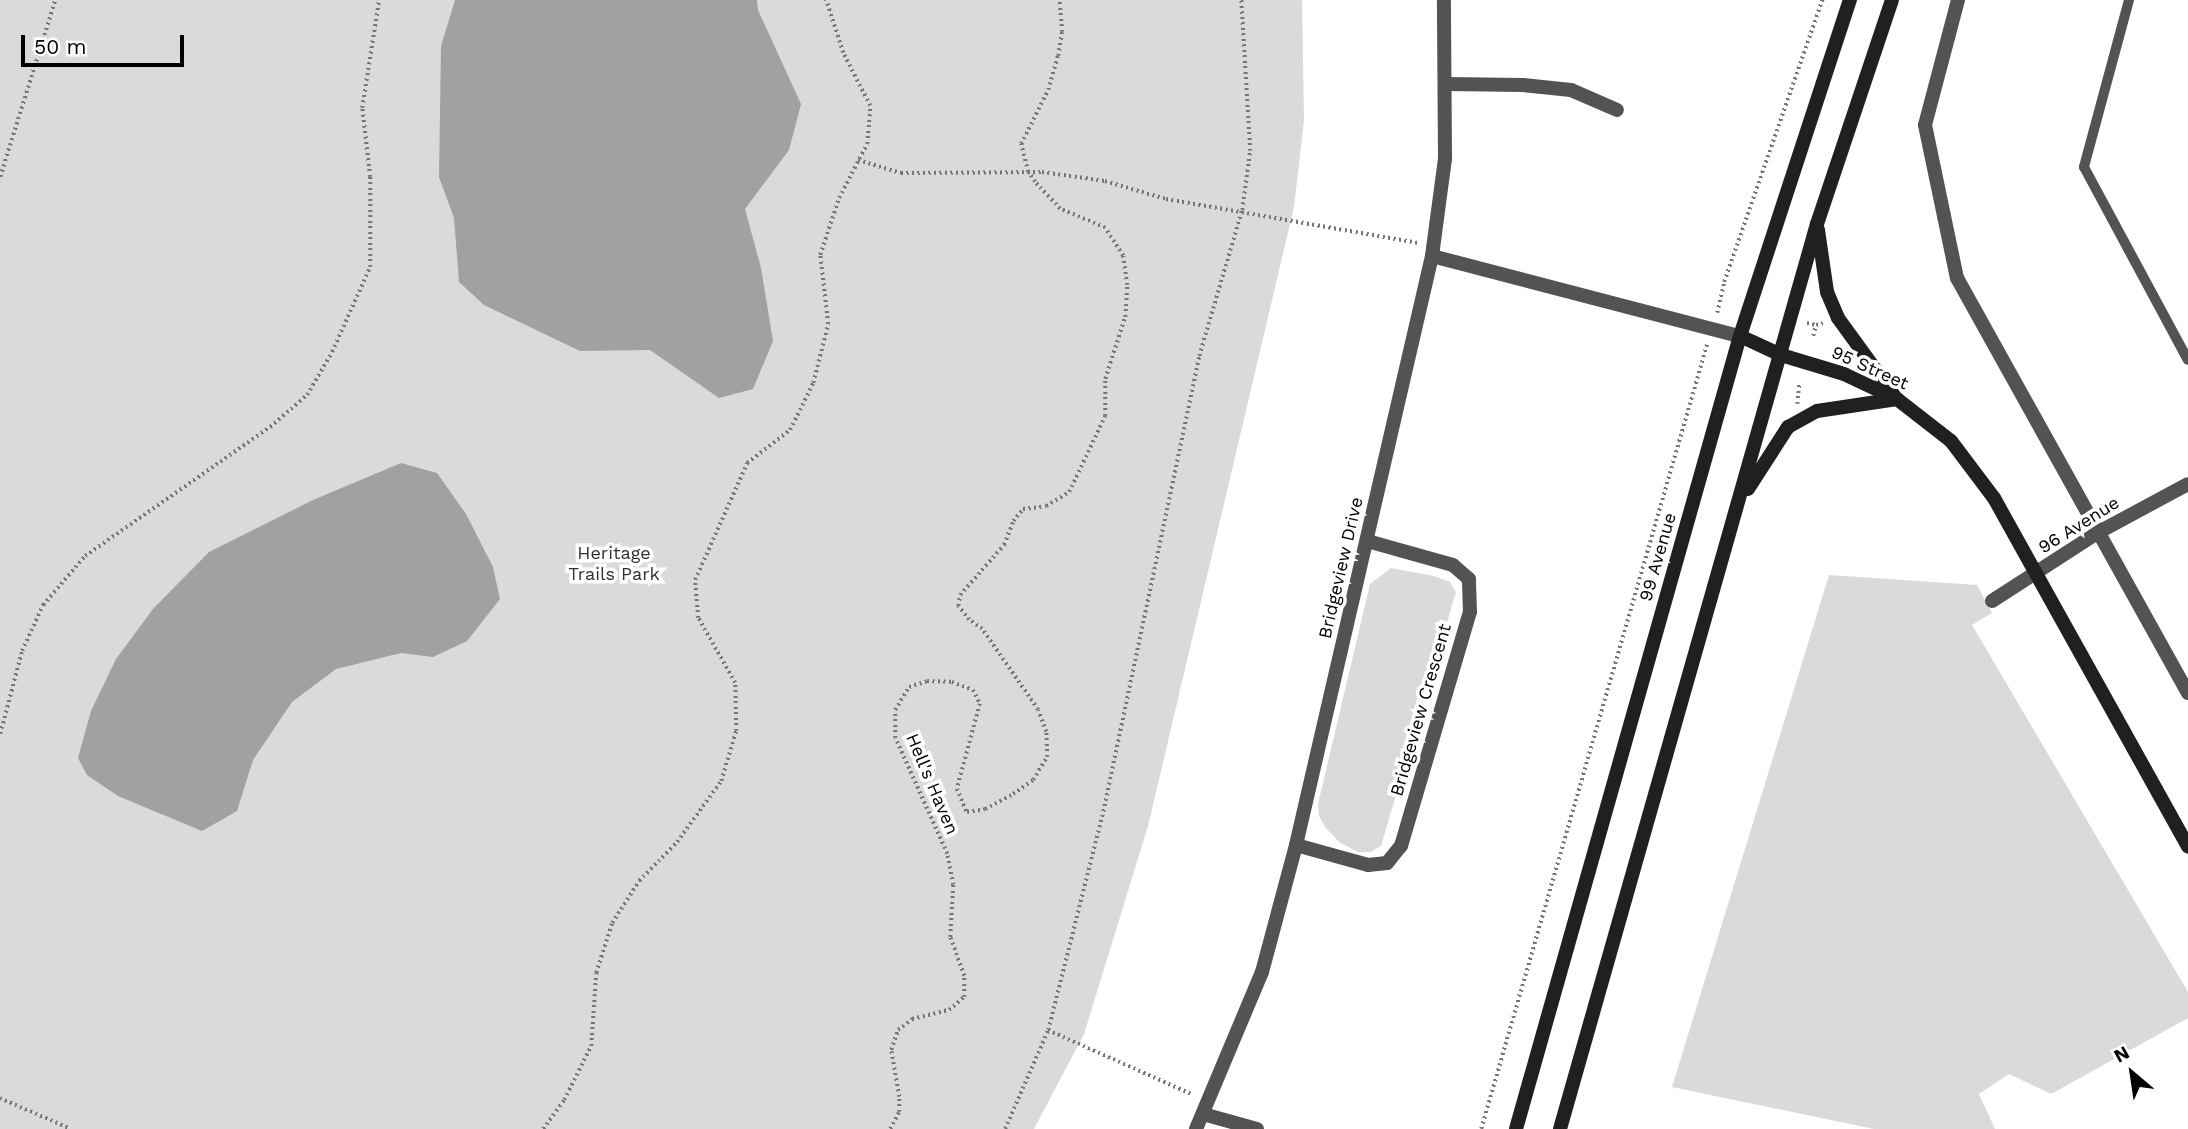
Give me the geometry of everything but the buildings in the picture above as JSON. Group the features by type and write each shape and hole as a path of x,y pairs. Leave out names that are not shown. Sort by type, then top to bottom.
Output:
{"main road":[{"name":"99 Avenue","path":"1516,1129 1740,336 1850,0"},
{"path":"1560,1129 1817,224 1892,0"},
{"path":"1739,504 1788,427 1817,411 1897,399 1838,318 1827,292 1817,224"},
{"name":"95 Street","path":"1740,336 1781,355 1844,374 1897,399 1951,441 1989,490 2038,573 2188,847"}],"street":[{"name":"Bridgeview Drive","path":"1196,1129 1262,972 1296,845 1432,250 1446,159 1444,0"},
{"path":"1958,0 1925,125 1956,278 2096,533 2188,693"},
{"path":"1446,84 1523,85 1571,90 1617,110"},
{"name":"95 Street","path":"1432,250 1740,336"},
{"name":"96 Avenue","path":"1992,601 2096,533 2188,484"},
{"name":"Bridgeview Crescent","path":"1296,845 1368,865 1387,863 1401,846 1470,612 1472,592 1469,579 1454,565 1367,541"},
{"path":"1206,1108 1257,1129"}],"lane":[{"path":"2129,0 2084,167 2188,360"}],"path":[{"path":"0,177 55,0"},
{"path":"0,734 22,651 43,605 85,555 270,427 307,395 332,352 370,267 370,177 362,108 379,0"},
{"path":"543,1129 564,1100 591,1046 596,973 612,923 639,881 677,842 721,781 737,731 735,683 698,618 695,580 747,463 790,430 813,383 828,324 820,255 839,198 867,144 870,106 843,53 826,0"},
{"path":"1028,172 1021,144 1030,119 1048,90 1058,56 1062,32 1059,0"},
{"path":"1005,1129 1048,1030 1105,803 1199,356 1242,210 1250,151 1241,0"},
{"path":"1722,295 1822,0"},
{"path":"858,160 901,173 1028,172 1105,181 1166,199 1242,210 1432,250"},
{"name":"Hell's Haven","path":"890,1129 899,1112 900,1097 891,1050 898,1030 912,1019 949,1010 964,997 964,976 950,937 953,885 947,854 895,738 895,710 909,687 927,681 953,682 973,690 981,704 957,789 967,812 985,809 1013,794 1033,780 1047,757 1045,732 1038,710 982,629 958,606 960,595 1004,545 1013,521 1023,509 1046,506 1069,492 1105,416 1105,379 1125,317 1127,285 1123,256 1105,228 1060,209 1028,172"},
{"path":"1805,322 1816,325 1813,336"},
{"path":"1481,1129 1700,368"},
{"path":"1796,396 1799,386"},
{"path":"1048,1030 1206,1108"},
{"path":"0,1098 71,1129"}],"green space":[{"name":"Heritage Trails Park","path":"0,0 1302,0 1304,120 1294,207 1148,826 1084,1034 1034,1129 0,1129"},
{"path":"1391,568 1434,576 1450,582 1456,592 1381,846 1371,852 1358,852 1339,842 1325,827 1319,816 1318,804 1370,584"},
{"path":"1829,575 1977,585 1992,613 1972,625 2188,992 2188,1018 2051,1094 2009,1074 1979,1094 1995,1129 1874,1129 1672,1087"}],"shaded area":[{"path":"455,0 757,0 758,10 801,104 789,150 745,209 761,268 773,341 753,389 719,398 650,350 580,351 484,305 459,282 454,218 439,177 441,46"},
{"path":"401,463 437,473 466,514 493,567 500,599 467,641 433,657 401,653 336,669 292,702 253,760 237,811 202,831 118,796 87,775 78,758 91,711 116,659 153,609 209,552 313,500"}]}
